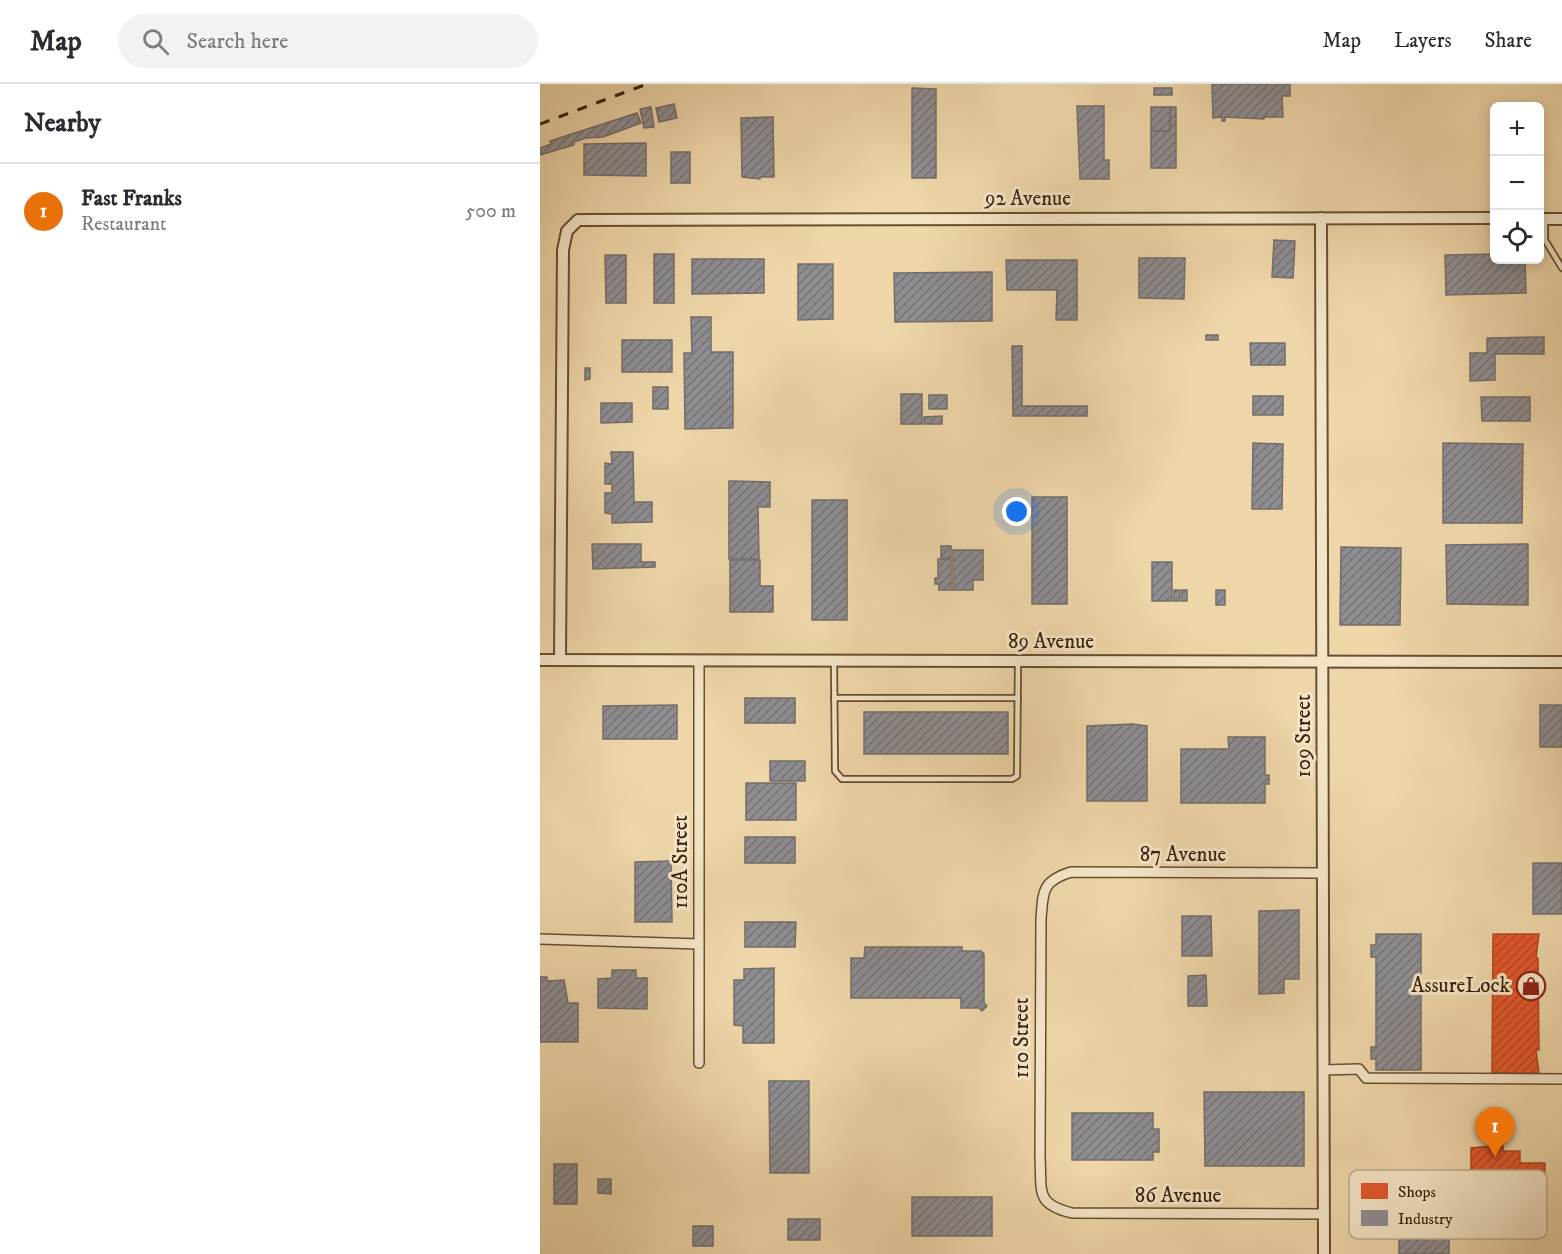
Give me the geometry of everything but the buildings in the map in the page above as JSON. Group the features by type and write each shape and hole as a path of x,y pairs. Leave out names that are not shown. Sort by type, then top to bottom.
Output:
{"street":[{"name":"109 Street","path":"1321,218 1324,1254"},
{"name":"92 Avenue","path":"560,660 562,250 567,231 578,220 1490,218"},
{"path":"1544,219 1562,219"},
{"name":"89 Avenue","path":"540,660 1562,662"},
{"name":"110A Street","path":"699,661 699,1063"},
{"name":"87 Avenue","path":"1047,884 1054,878 1071,872 1323,873"},
{"name":"110 Street","path":"1042,1193 1041,919 1043,893 1047,884"},
{"path":"540,939 699,944"},
{"path":"1324,1070 1359,1070 1366,1078 1562,1079"},
{"name":"86 Avenue","path":"1042,1193 1052,1208 1072,1213 1324,1214"}],"lane":[{"path":"1544,233 1545,240 1562,268"},
{"path":"834,661 835,771 842,779 1012,779 1017,776 1018,662"},
{"path":"834,698 1018,698"}],"railway":[{"path":"540,124 647,84"}],"place":[{"name":"AssureLock","path":"1531,986"},
{"name":"Fast Franks","path":"1495,1157"}]}
